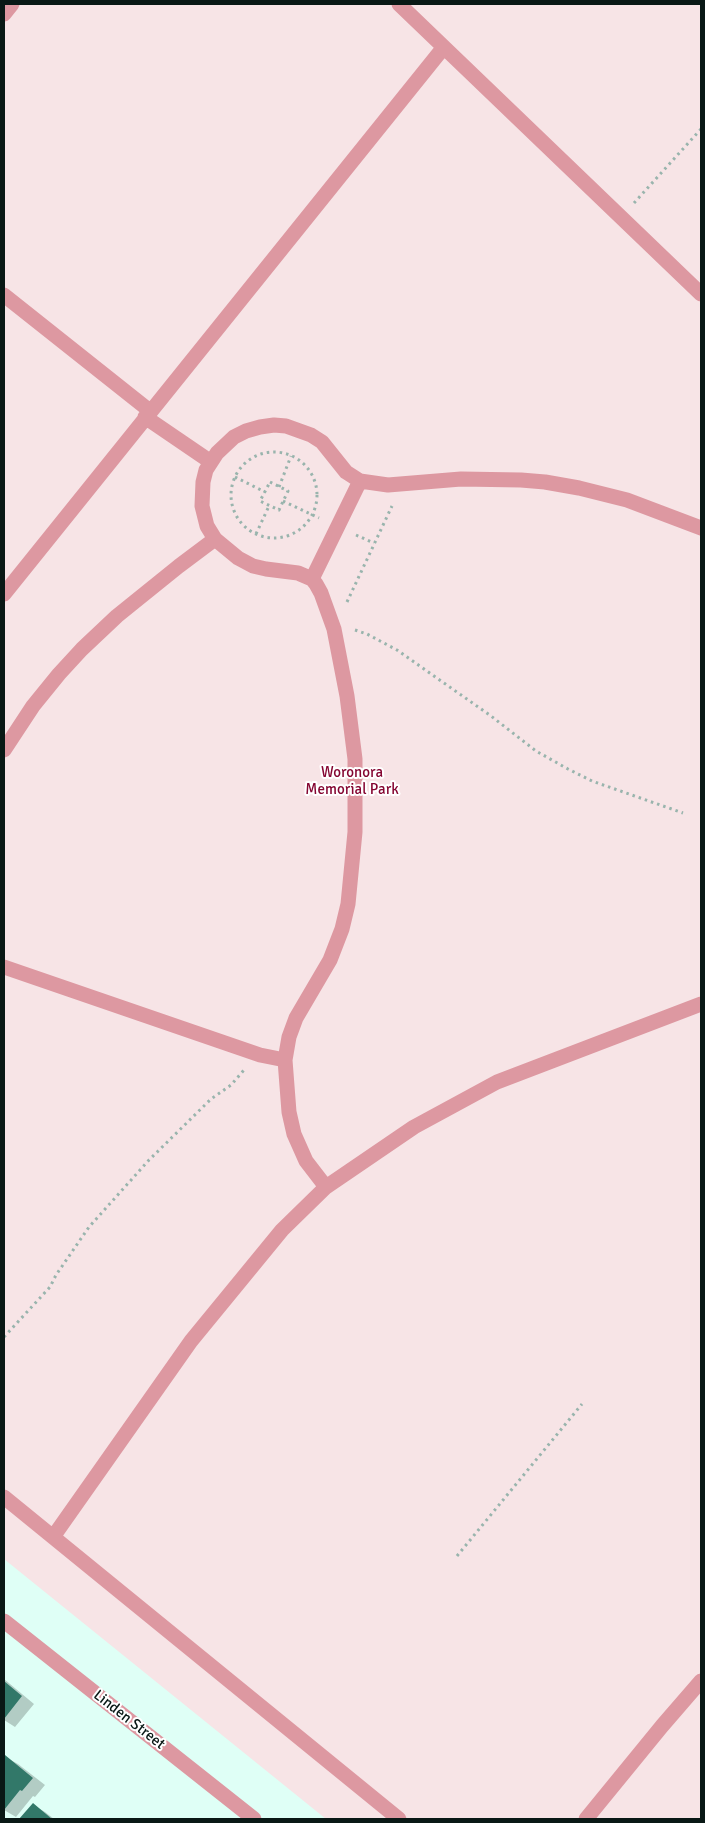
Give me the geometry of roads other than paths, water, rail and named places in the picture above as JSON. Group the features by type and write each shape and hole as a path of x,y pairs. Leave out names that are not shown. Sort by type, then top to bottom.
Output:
{"street":[{"path":"4,14 12,4"},
{"path":"399,4 701,294"},
{"path":"4,594 444,48"},
{"path":"4,295 148,414 211,462"},
{"path":"326,1187 306,1161 294,1134 289,1112 285,1060 289,1037 296,1018 330,960 342,929 348,904 355,832 355,759 348,696 334,630 321,593 312,579 288,570 266,569 253,566 238,558 215,539 204,518 202,506 203,482 211,462 224,445 246,431 274,425 286,426 311,435 322,442 346,472 360,481 379,485 461,479 545,482 611,496 647,507 701,528"},
{"path":"312,579 360,481"},
{"path":"4,750 33,706 82,649 117,616 215,539"},
{"path":"4,967 253,1052 285,1060"},
{"path":"52,1537 190,1341 282,1230 326,1187 414,1127 496,1082 701,1004"},
{"path":"4,1497 399,1819"},
{"name":"Linden Street","path":"4,1621 254,1819"},
{"path":"586,1819 701,1681"}],"park label":[{"name":"Woronora Memorial Park","path":"352,782"}]}
